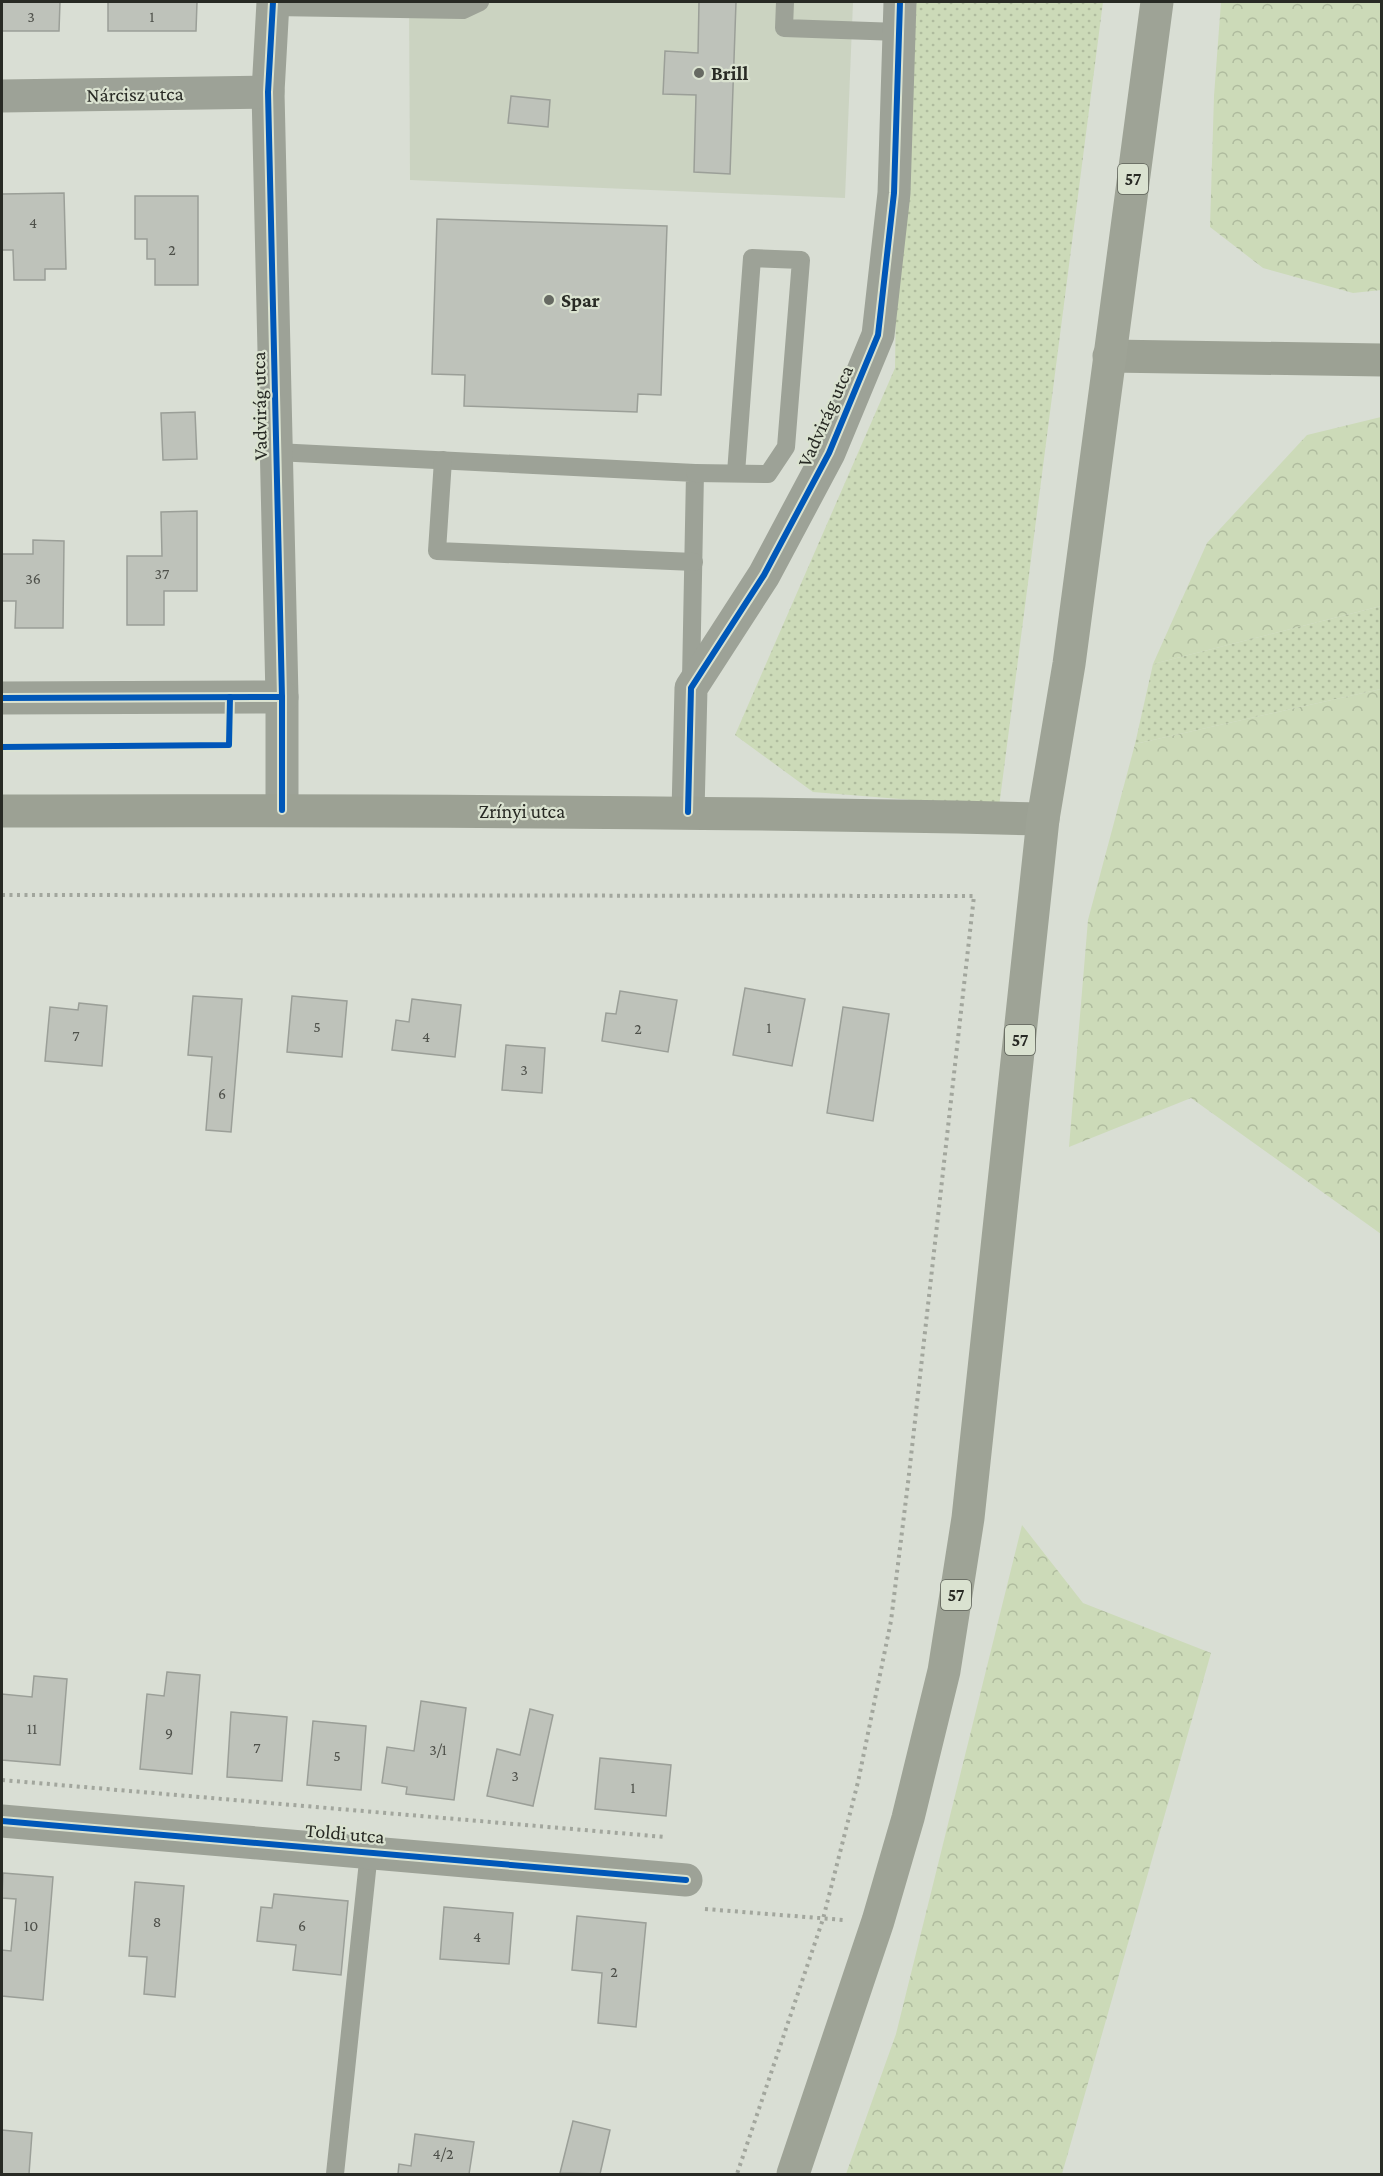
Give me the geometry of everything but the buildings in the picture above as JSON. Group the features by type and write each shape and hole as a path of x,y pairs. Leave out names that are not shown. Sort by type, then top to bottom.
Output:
{"main road":[{"name":"57","path":"793,2175 878,1921 905,1830 944,1671 968,1518 1043,819 1069,664 1157,2"},
{"path":"1109,356 1382,360"},
{"name":"Zrínyi utca","path":"2,811 688,812 1043,819"}],"street":[{"name":"Vadvirág utca","path":"273,4 268,92 282,697 282,810"},
{"name":"Vadvirág utca","path":"691,688 764,575 823,463 878,335 894,193 899,17"},
{"name":"Nárcisz utca","path":"2,96 268,92"},
{"path":"688,812 691,688"},
{"path":"2,698 282,697"},
{"name":"Toldi utca","path":"2,1821 686,1880"}],"lane":[{"path":"273,4 463,10 480,2"},
{"path":"785,2 784,28 899,17"},
{"path":"276,452 695,472 768,474 786,447 801,260 752,258 736,473"},
{"path":"443,460 437,551 694,562"},
{"path":"691,688 695,472"},
{"path":"335,2175 369,1852"}],"path":[{"path":"2,895 974,896 891,1621 858,1782 823,1919 737,2175"},
{"path":"2,1779 665,1837"}],"shaded area":[{"path":"409,2 853,2 845,198 410,180"}],"green space":[{"path":"900,2 1103,2 999,807 813,792 735,735 895,368"},
{"path":"1221,2 1381,2 1381,290 1353,293 1263,268 1210,227 1214,96"},
{"path":"1381,417 1381,606 1153,664 1207,543 1307,435"},
{"path":"1381,606 1381,689 1135,744 1153,664"},
{"path":"1381,689 1381,1234 1191,1098 1069,1147 1088,920 1135,744"},
{"path":"1022,1525 1083,1603 1211,1653 1062,2174 846,2174 896,2034"}],"cycle path":[{"path":"273,2 268,92 282,697 282,810"},
{"path":"688,812 691,688 764,575 829,453 878,335 894,193 900,2"},
{"path":"2,747 229,745 230,697"},
{"path":"2,698 282,697"},
{"path":"2,1821 686,1880"}],"place":[{"name":"Brill","path":"699,73"},
{"name":"Spar","path":"549,300"}]}
